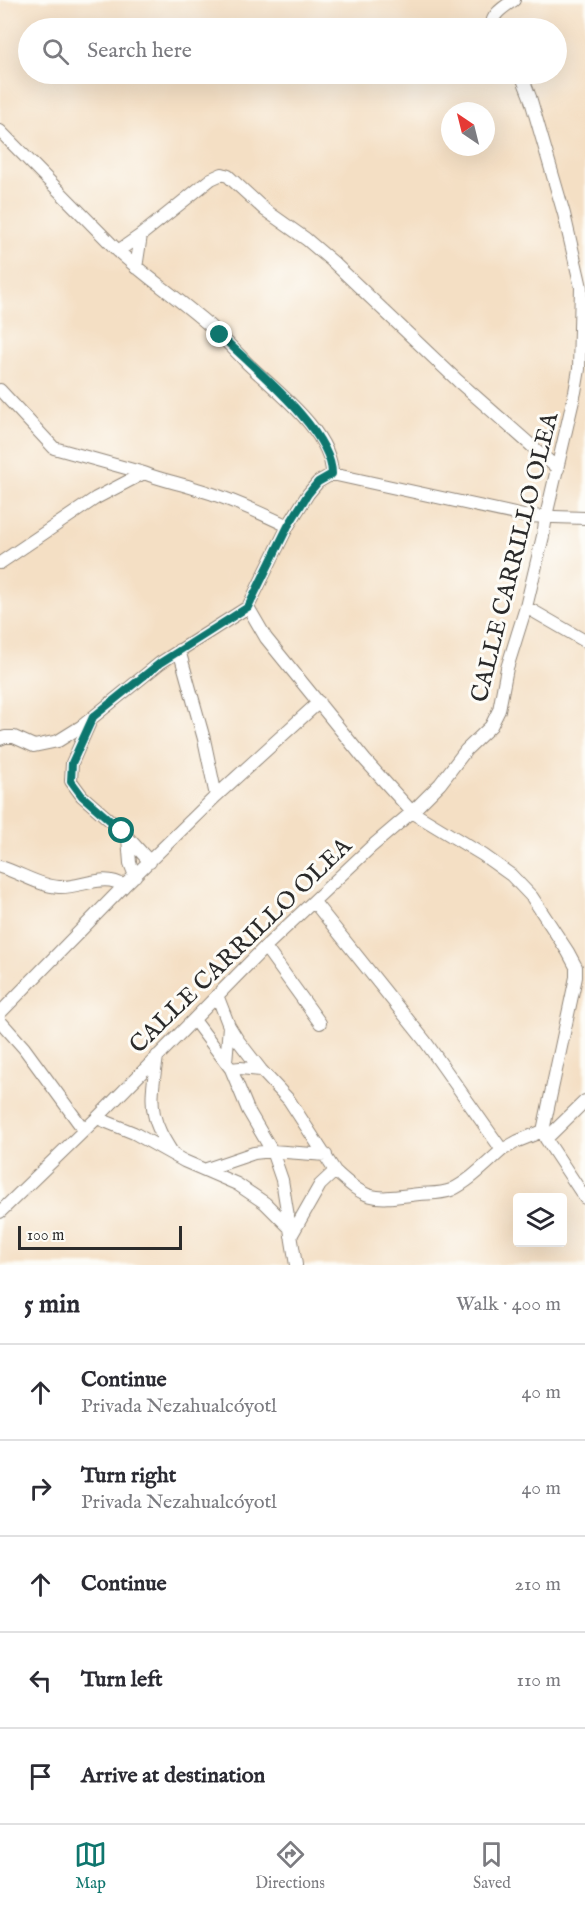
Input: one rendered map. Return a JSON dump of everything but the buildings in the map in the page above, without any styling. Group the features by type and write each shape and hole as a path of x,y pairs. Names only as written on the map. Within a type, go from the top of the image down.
{"street":[{"path":"493,18 514,0"},
{"name":"CALLE CARRILLO OLEA","path":"0,1212 97,1118 265,947 371,847 412,812 440,784 466,750 491,726 496,717 505,675 545,529 579,369 583,287 564,214 525,84"},
{"path":"0,131 136,268 197,315 293,407 324,447 329,457 332,474"},
{"path":"118,251 211,179 222,174 228,176 265,210 306,239 333,262 466,388 558,469"},
{"path":"136,268 141,235"},
{"path":"0,390 54,448 209,493 288,526"},
{"path":"0,563 96,498 144,473"},
{"path":"0,739 14,737 34,746 48,745 70,735 139,678 248,607 288,526 312,488 332,474 530,517 585,518"},
{"path":"248,607 266,638 412,812 483,855 511,875 532,897 576,967 544,1135 585,1198"},
{"path":"525,607 585,641"},
{"path":"179,650 204,739 216,796"},
{"path":"0,1013 216,796 319,702"},
{"path":"93,717 72,763 71,781 82,796 128,838 150,862"},
{"path":"128,838 130,863 135,876"},
{"path":"0,867 59,887 103,880 117,881 124,886"},
{"path":"314,902 425,1041 502,1150"},
{"path":"265,947 320,1023"},
{"path":"217,995 230,1026 247,1054 290,1100 335,1171 357,1190 377,1198 450,1191 502,1150 518,1141 544,1135 585,1101"},
{"path":"194,1020 229,1066 248,1110 272,1151 282,1180 296,1265"},
{"path":"0,1021 24,1048 84,1130"},
{"path":"229,1066 230,1026"},
{"path":"157,1056 153,1097 154,1113 172,1154"},
{"path":"229,1066 261,1070"},
{"path":"97,1118 124,1128 254,1195 275,1212 290,1231"},
{"path":"207,1169 254,1153 272,1151 326,1155"},
{"path":"290,1231 320,1185 335,1171"}],"route":[{"path":"122,831 82,796 71,781 72,763 93,717 160,663 248,607 288,526 308,494 318,482 332,474 329,457 316,434 280,393 220,335"}]}
